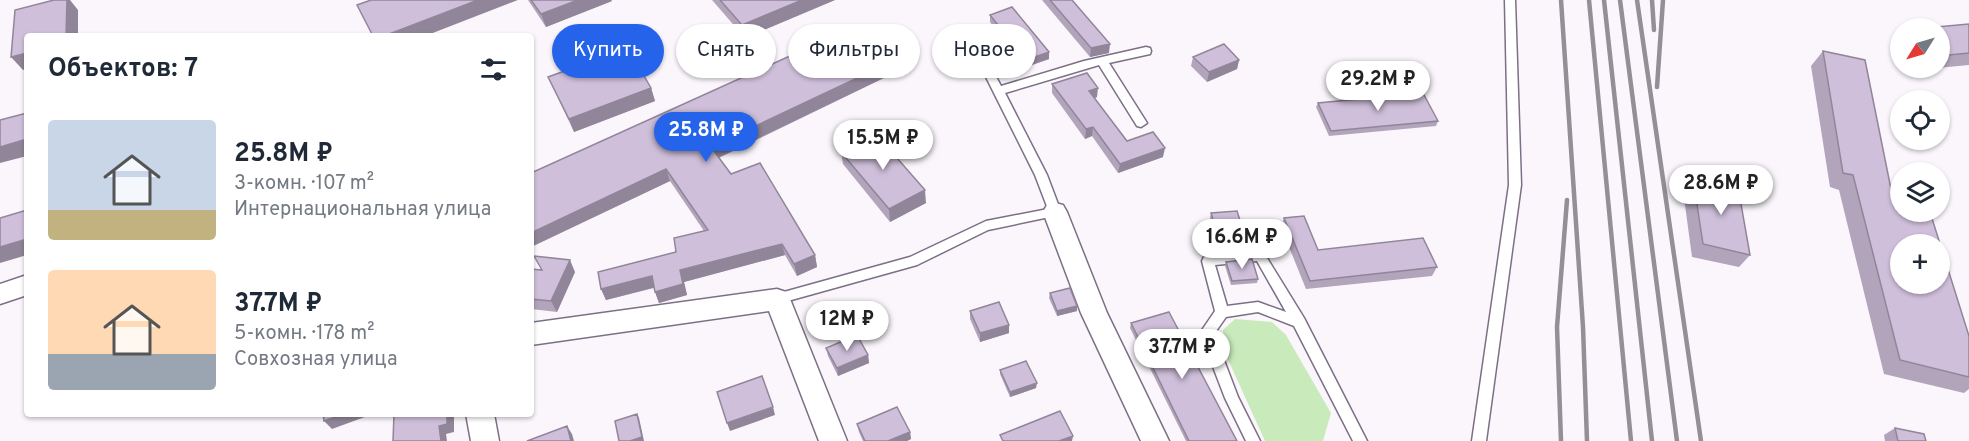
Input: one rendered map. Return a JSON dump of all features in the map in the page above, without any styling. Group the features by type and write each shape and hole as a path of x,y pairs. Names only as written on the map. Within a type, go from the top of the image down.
{"street":[{"path":"1055,212 1094,313 1155,441"},
{"path":"0,294 24,286"},
{"path":"534,334 777,299 833,441"},
{"path":"481,417 485,441"}],"lane":[{"path":"1479,441 1515,185 1510,0"},
{"path":"999,91 1102,61 1146,51"},
{"path":"1102,61 1142,123"},
{"path":"777,299 913,261 986,226 1055,212 1041,175 992,78"},
{"path":"1222,312 1208,261 1260,256 1299,322 1360,441"},
{"path":"1254,441 1232,398 1207,333 1222,312 1258,307 1299,322"}],"green space":[{"path":"1235,319 1272,322 1286,335 1331,413 1323,441 1265,441 1225,353 1223,330"}],"building":[{"path":"54,0 67,0 66,33 24,33 24,54 11,57 15,10"},
{"path":"371,0 478,0 392,33 371,33 357,5"},
{"path":"531,0 578,0 541,14"},
{"path":"720,0 802,0 744,24 741,24"},
{"path":"1050,0 1072,0 1110,44 1091,48"},
{"path":"1012,7 1026,24 997,24 990,15"},
{"path":"1969,24 1969,53 1950,55 1950,26"},
{"path":"1036,36 1049,52 1036,57"},
{"path":"1224,44 1239,60 1209,72 1193,57"},
{"path":"1823,51 1865,60 1890,184 1890,222 1933,222 1937,234 1890,234 1890,294 1950,294 1950,276 1969,336 1969,377 1900,360 1853,175 1843,173"},
{"path":"788,57 788,78 857,78 711,147 731,174 760,163 815,255 794,264 782,244 680,270 683,284 655,292 652,276 601,289 598,272 676,252 674,238 708,230 666,169 534,232 534,172 741,78 776,78 776,62"},
{"path":"1087,73 1098,88 1089,91 1127,141 1153,132 1165,148 1120,164 1093,127 1086,129 1052,84"},
{"path":"548,77 645,78 651,88 569,119"},
{"path":"1423,93 1438,121 1331,131 1318,103"},
{"path":"24,114 24,140 0,147 0,120"},
{"path":"876,134 925,190 889,209 841,152"},
{"path":"1693,178 1738,187 1750,255 1703,244"},
{"path":"24,211 24,240 0,247 0,218"},
{"path":"1237,211 1248,245 1222,248 1211,213"},
{"path":"1304,216 1318,250 1423,238 1437,267 1310,281 1284,218"},
{"path":"534,256 570,260 551,301 534,299 534,269 542,270"},
{"path":"1252,259 1258,279 1232,281 1226,262"},
{"path":"1070,288 1077,306 1057,311 1050,293"},
{"path":"999,302 1009,325 980,333 970,311"},
{"path":"1169,312 1237,441 1189,441 1131,323"},
{"path":"857,335 868,355 837,368 826,348"},
{"path":"1026,361 1037,383 1010,392 1000,370"},
{"path":"762,376 773,407 727,423 717,392"},
{"path":"897,407 910,432 888,441 865,441 857,424"},
{"path":"1060,411 1073,436 1059,441 1003,441 1000,435"},
{"path":"637,414 642,437 630,441 619,441 615,421"},
{"path":"323,417 335,417 324,421"},
{"path":"394,417 447,417 447,424 439,426 441,441 393,441"},
{"path":"567,426 571,441 527,441"},
{"path":"1895,428 1924,434 1926,441 1898,441"}],"railway":[{"path":"1561,0 1583,327 1587,441"},
{"path":"1589,0 1631,441"},
{"path":"1604,0 1652,441"},
{"path":"1620,0 1677,441"},
{"path":"1637,0 1701,441"},
{"path":"1652,0 1654,30"},
{"path":"1657,87 1663,0"},
{"path":"1561,441 1557,327 1567,200"}]}
